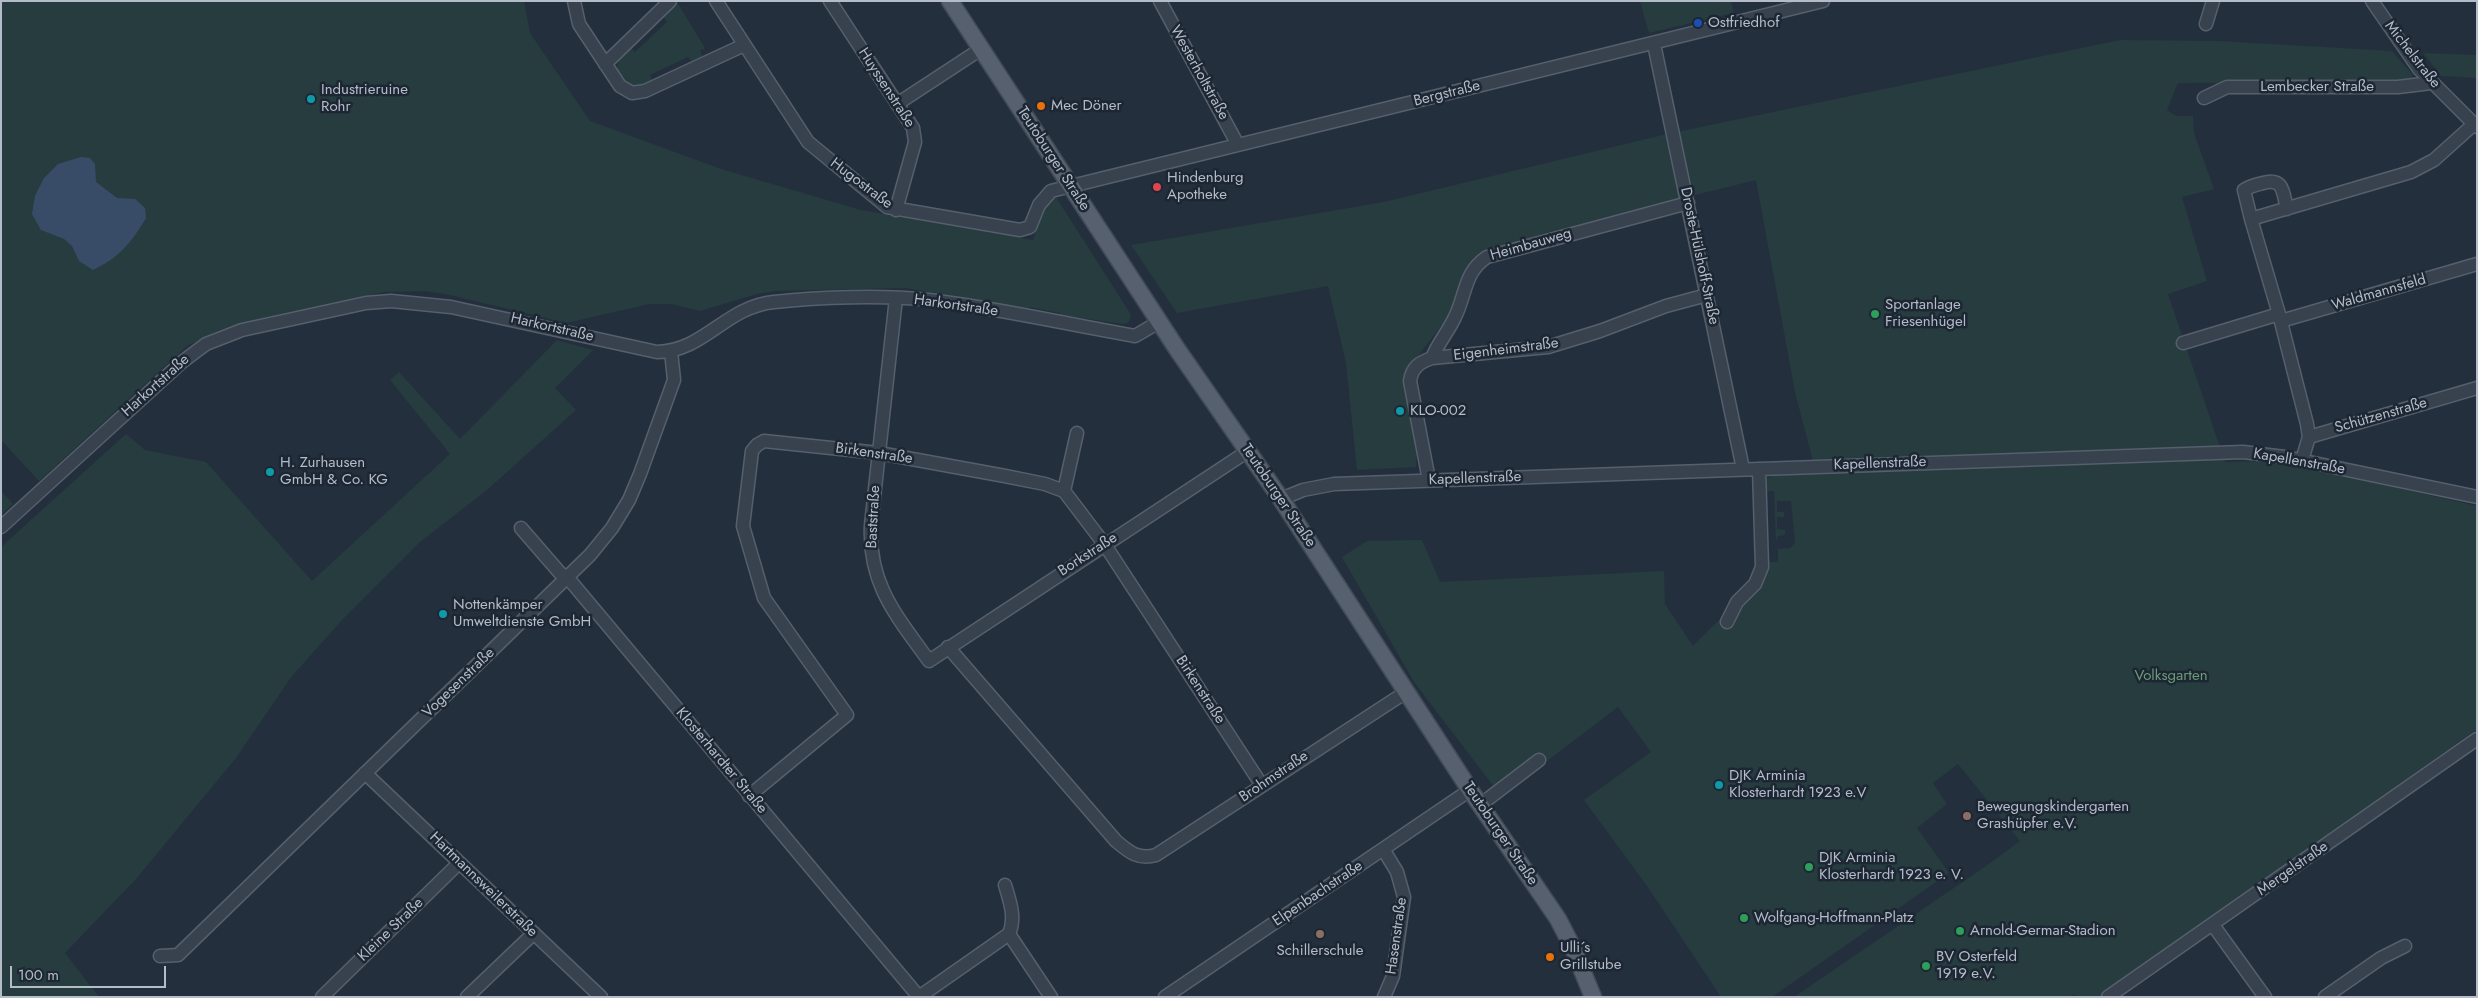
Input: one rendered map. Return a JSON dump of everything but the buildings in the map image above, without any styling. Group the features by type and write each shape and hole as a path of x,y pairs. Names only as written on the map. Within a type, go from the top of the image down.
{"main road":[{"name":"Teutoburger Straße","path":"950,1 1149,307 1281,499 1470,790 1558,919 1573,948 1593,997"}],"street":[{"path":"574,1 579,24 620,86 632,93 638,93 744,45"},
{"path":"606,64 670,1"},
{"name":"Hugostraße","path":"716,1 808,142 887,207 1026,230 1030,227 1043,198 1051,191 1071,187"},
{"name":"Huyssenstraße","path":"830,1 914,128 915,135 896,210"},
{"name":"Westerholtstraße","path":"1160,1 1238,145"},
{"name":"Bergstraße","path":"1071,187 1824,1"},
{"path":"2206,24 2213,1"},
{"name":"Michelstraße","path":"2375,2 2395,37 2431,83 2475,126"},
{"name":"Droste-Hülshoff-Straße","path":"1654,44 1743,469"},
{"path":"897,104 981,50"},
{"name":"Lembecker Straße","path":"2204,98 2228,87 2405,87 2431,83"},
{"path":"2251,219 2411,172 2434,160 2475,126"},
{"path":"2287,209 2281,187 2276,182 2271,181 2244,190 2280,318 2309,437 2302,460"},
{"name":"Heimbauweg","path":"1432,358 1441,338 1459,308 1470,274 1487,257 1688,203"},
{"name":"Waldmannsfeld","path":"2183,342 2280,318 2477,264"},
{"name":"Eigenheimstraße","path":"1429,480 1410,381 1418,365 1432,358 1520,351 1557,345 1666,306 1707,296"},
{"name":"Harkortstraße","path":"1,527 194,352 216,339 242,330 366,303 391,301 451,307 657,352 691,345 731,316 764,303 896,298 955,304 1135,336 1159,322"},
{"name":"Baststraße","path":"896,298 871,538 875,573 893,610 928,661"},
{"name":"Vogesenstraße","path":"160,956 178,955 568,578 607,535 629,500 674,380 671,350"},
{"name":"Schützenstraße","path":"2309,437 2477,388"},
{"path":"1064,491 1077,433"},
{"name":"Birkenstraße","path":"749,796 847,715 764,598 743,526 752,451 757,445 764,442 879,452 1021,479 1064,491 1105,544 1261,784"},
{"name":"Borkstraße","path":"928,661 1248,452"},
{"name":"Kapellenstraße","path":"1281,499 1317,486 1429,480 2243,452 2272,454 2477,497"},
{"path":"1728,622 1737,602 1755,584 1762,567 1759,469"},
{"name":"Klosterhardter Straße","path":"521,528 560,573 568,578 919,997"},
{"name":"Brohmstraße","path":"948,648 1116,842 1140,857 1156,855 1261,784 1406,692"},
{"name":"Mergelstraße","path":"2108,997 2477,739"},
{"path":"1480,805 1539,760"},
{"name":"Hartmannsweilerstraße","path":"366,773 601,997"},
{"name":"Elpenbachstraße","path":"1165,997 1470,790"},
{"name":"Hasenstraße","path":"1383,849 1400,879 1404,897 1388,994"},
{"name":"Kleine Straße","path":"322,997 460,863"},
{"path":"919,997 1010,934 1013,926 1013,912 1005,885"},
{"path":"2213,925 2265,997"},
{"path":"467,997 534,933"},
{"path":"1010,934 1051,997"},
{"path":"2325,997 2381,958 2405,946"}],"green space":[{"path":"1,1 524,1 530,33 590,121 721,169 861,210 1033,240 1041,213 1054,194 1130,313 1131,318 1128,323 1123,324 1060,315 1060,313 1030,307 1029,309 906,288 776,291 757,294 700,311 672,304 649,304 567,323 445,294 424,291 384,292 261,318 220,330 187,346 39,481 1,440"},
{"path":"1640,1 1731,1 1734,13 1649,33"},
{"path":"677,2 705,48 700,51 704,58 693,63 688,57 650,75 653,82 635,86 628,84 617,71 619,57 629,46 635,52 667,22 662,15"},
{"name":"Volksgarten","path":"2120,40 2218,41 2392,51 2412,74 2413,82 2178,83 2167,110 2176,116 2193,116 2194,133 2214,189 2182,197 2207,281 2168,294 2225,462 2280,461 2477,506 2477,729 2153,960 2098,997 2076,997 2074,994 2071,997 1794,997 2020,841 1958,764 1933,783 1947,804 1917,828 1949,873 1772,997 1721,997 1647,886 1584,800 1651,752 1618,707 1501,796 1414,682 1342,557 1367,541 1422,540 1440,582 1664,571 1665,604 1693,646 1737,602 1758,567 1759,562 1778,562 1778,549 1790,548 1795,543 1791,501 1777,501 1777,512 1784,512 1784,517 1777,517 1777,529 1785,530 1785,535 1778,536 1776,541 1774,491 1764,491 1767,478 1814,465 1795,392 1756,180 1679,199 1675,203 1473,258 1452,312 1404,374 1417,452 1416,467 1357,470 1346,363 1328,286 1177,313 1131,245 1384,202 1667,134"},
{"path":"2423,53 2477,55 2477,78 2441,76"},
{"path":"557,340 593,350 555,388 576,410 487,490 420,542 343,619 292,676 236,758 136,879 65,953 99,997 1,997 1,547 126,434 145,450 206,462 312,581 450,454 390,380 399,372 460,439"},
{"path":"1,491 13,504 1,515"}],"water":[{"path":"81,157 90,158 95,164 96,182 117,198 135,199 145,208 146,218 130,242 111,260 93,270 79,261 72,246 64,239 41,230 32,214 35,196 44,178 58,164"}],"place":[{"name":"Ostfriedhof","path":"1698,23"},
{"name":"Industrieruine Rohr","path":"311,99"},
{"name":"Mec Döner","path":"1041,106"},
{"name":"Hindenburg Apotheke","path":"1157,187"},
{"name":"Sportanlage Friesenhügel","path":"1875,314"},
{"name":"KLO-002","path":"1400,411"},
{"name":"H. Zurhausen GmbH & Co. KG","path":"270,472"},
{"name":"Nottenkämper Umweltdienste GmbH","path":"443,614"},
{"name":"DJK Arminia Klosterhardt 1923 e.V","path":"1719,785"},
{"name":"Bewegungskindergarten Grashüpfer e.V.","path":"1967,816"},
{"name":"DJK Arminia Klosterhardt 1923 e. V.","path":"1809,867"},
{"name":"Wolfgang-Hoffmann-Platz","path":"1744,918"},
{"name":"Arnold-Germar-Stadion","path":"1960,931"},
{"name":"Schillerschule","path":"1320,934"},
{"name":"Ulli´s Grillstube","path":"1550,957"},
{"name":"BV Osterfeld 1919 e.V.","path":"1926,966"}]}
